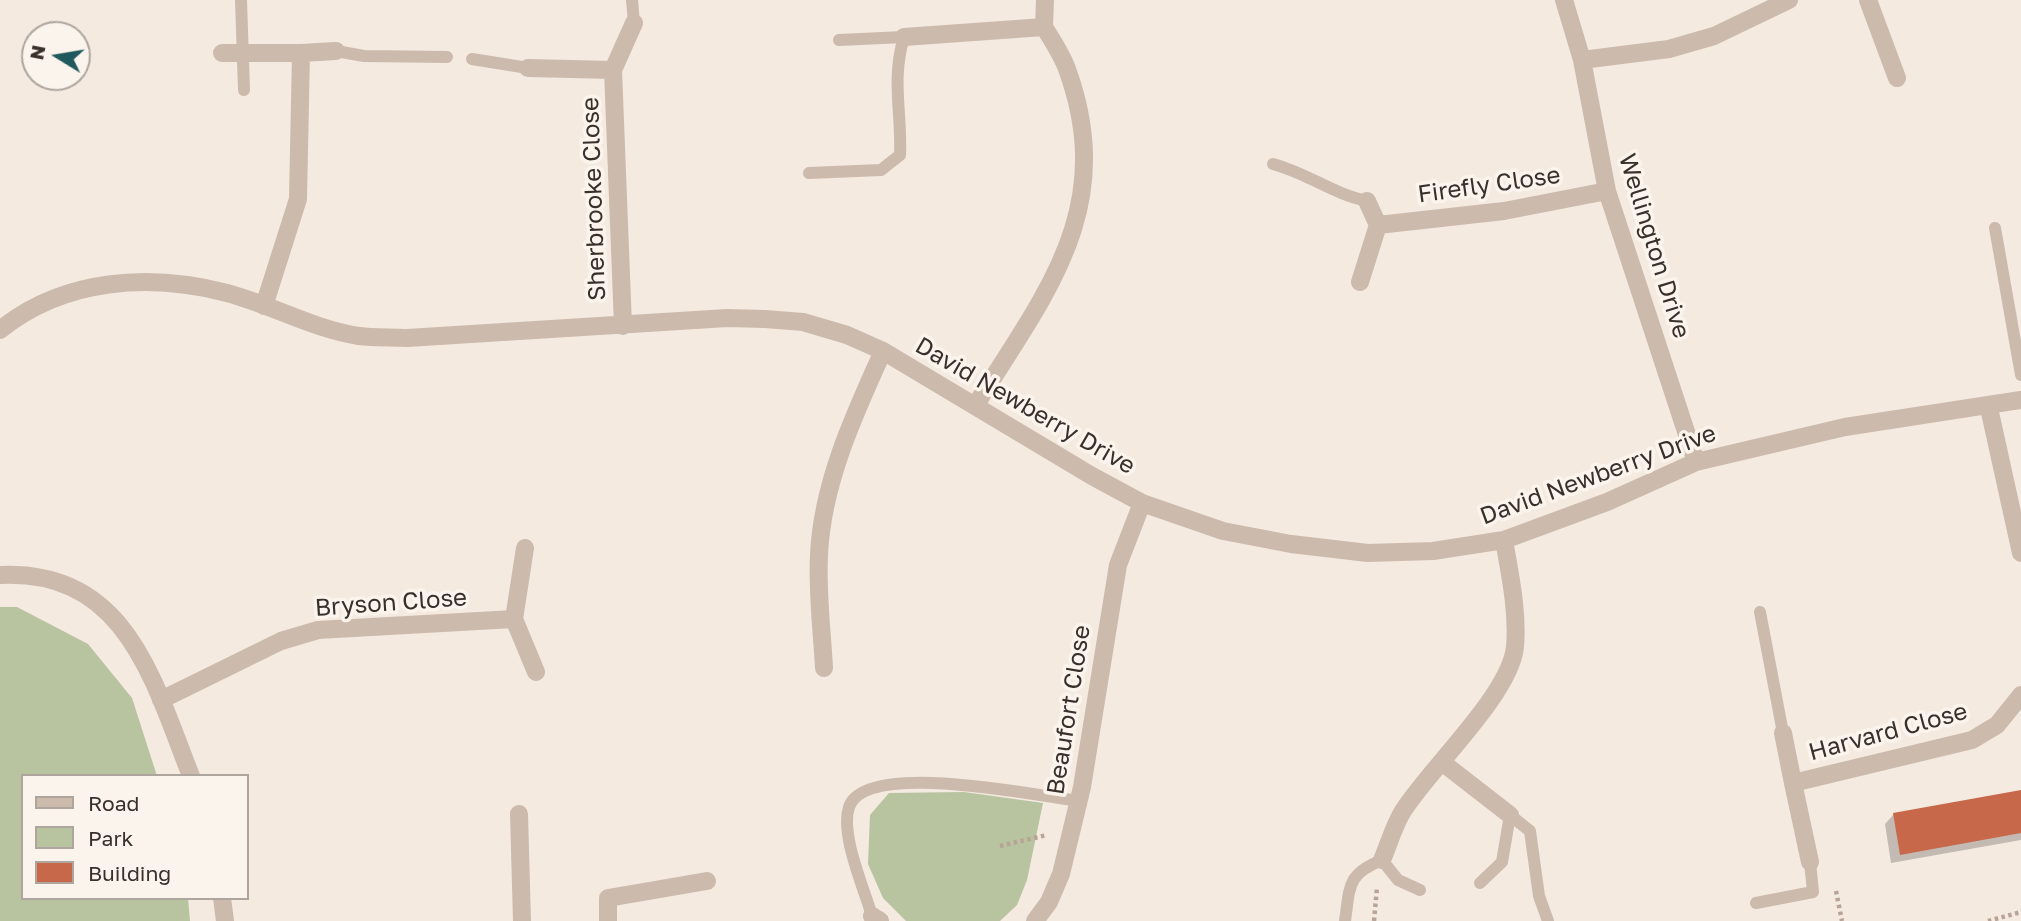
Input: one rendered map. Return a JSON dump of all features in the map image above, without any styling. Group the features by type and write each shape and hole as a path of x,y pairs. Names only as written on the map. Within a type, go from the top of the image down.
{"street":[{"path":"975,406 1052,284 1069,247 1080,208 1084,167 1080,121 1067,68 1044,26 1045,0"},
{"name":"Wellington Drive","path":"1564,0 1582,60 1607,191 1696,462"},
{"path":"1582,60 1669,49 1714,36 1789,0"},
{"path":"1868,0 1897,78"},
{"name":"Sherbrooke Close","path":"623,326 613,70 634,23"},
{"path":"904,37 1044,26"},
{"path":"222,53 336,51"},
{"path":"264,306 299,199 301,53"},
{"name":"Sherbrooke Close","path":"528,68 613,70"},
{"name":"Firefly Close","path":"1378,225 1504,211 1607,191"},
{"path":"1360,282 1378,225 1367,201"},
{"name":"David Newberry Drive","path":"0,330 36,306 103,284 165,282 227,293 329,329 359,336 407,338 727,318 765,318 803,323 847,335 883,351 1142,503 1223,531 1291,544 1368,553 1433,551 1504,540 1607,502 1696,462 1845,427 1989,408 2021,400"},
{"path":"824,668 819,555 827,502 849,426 883,351"},
{"path":"1989,408 2021,553"},
{"name":"Beaufort Close","path":"1035,921 1049,902 1061,874 1079,801 1118,565 1142,503"},
{"path":"1382,860 1402,811 1443,763 1499,685 1515,650 1514,600 1504,540"},
{"path":"525,548 514,619 536,672"},
{"path":"0,575 52,580 76,587 103,604 126,632 161,699 190,774"},
{"name":"Bryson Close","path":"161,699 281,641 318,629 514,619"},
{"name":"Harvard Close","path":"1793,783 1972,740 1997,725 2021,695"},
{"name":"Harvard Close","path":"1783,733 1810,862"},
{"path":"1443,763 1510,815"},
{"path":"519,814 522,921"},
{"path":"608,921 608,898 707,881"},
{"path":"222,900 225,921"}],"lane":[{"path":"241,0 244,90"},
{"path":"632,0 634,23"},
{"path":"810,173 881,170 900,155 901,131 896,81 897,61 904,37 839,40"},
{"path":"336,51 364,56 447,57"},
{"name":"Sherbrooke Close","path":"472,59 528,68"},
{"path":"1273,164 1298,170 1345,197 1367,201"},
{"path":"1995,228 2021,375"},
{"path":"1760,612 1783,733"},
{"path":"876,918 847,834 849,807 856,795 876,786 926,782 1079,801"},
{"path":"1480,883 1502,862 1510,815 1530,831 1539,896 1548,921"},
{"path":"1345,921 1350,888 1360,869 1382,860 1398,880 1420,890"},
{"name":"Harvard Close","path":"1756,903 1813,892 1810,862"}],"path":[{"path":"1000,846 1072,830"},
{"path":"1988,921 2021,912"}],"green space":[{"path":"0,607 17,607 88,644 132,698 156,774 21,774 21,900 188,900 190,921 0,921"},
{"path":"964,792 1043,803 1027,880 1017,905 1000,921 906,921 883,898 868,864 870,815 889,793"}],"building":[{"path":"2021,790 2021,833 1900,855 1893,813"}]}
